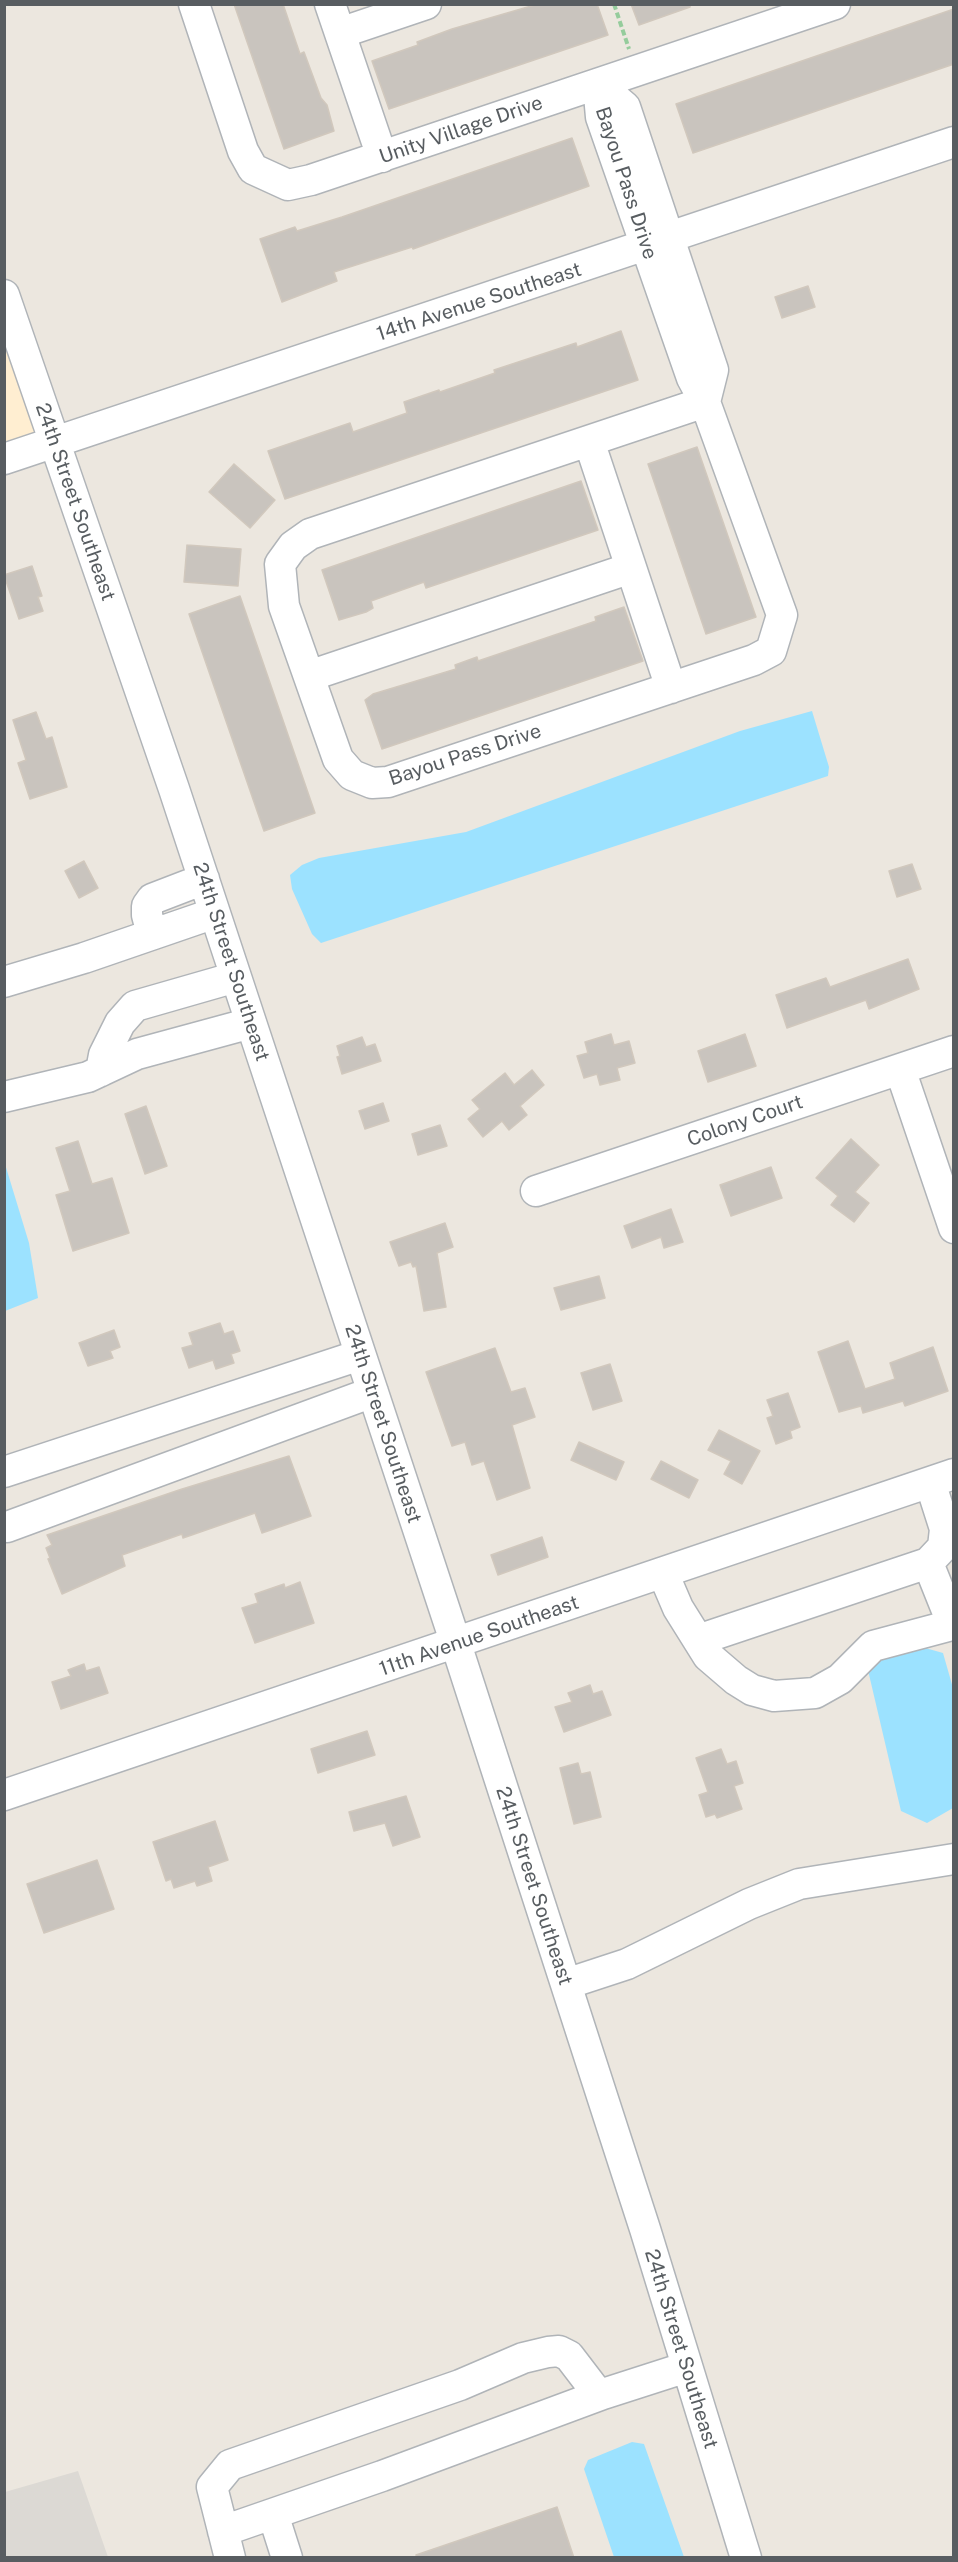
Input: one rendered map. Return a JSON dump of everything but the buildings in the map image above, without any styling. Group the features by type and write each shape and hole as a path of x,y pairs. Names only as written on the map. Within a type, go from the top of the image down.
{"street":[{"name":"Unity Village Drive","path":"194,4 243,152 253,169 288,185 382,157 835,4"},
{"path":"330,4 382,157"},
{"path":"340,33 426,4"},
{"name":"Bayou Pass Drive","path":"598,84 602,117 657,242 692,378 705,402 782,615 771,651 754,660 388,782 372,783 352,775 338,759 284,606 280,584 280,564 293,546 310,534 705,402"},
{"name":"14th Avenue Southeast","path":"4,459 954,142"},
{"name":"24th Street Southeast","path":"4,296 204,879 456,1644 566,1984 746,2558"},
{"path":"589,441 671,688"},
{"path":"309,676 631,568"},
{"path":"152,934 147,906 153,899 204,879"},
{"path":"4,982 43,972 215,913"},
{"path":"102,1071 104,1055 120,1023 135,1006 236,976"},
{"path":"4,1097 50,1088 102,1071 147,1051 251,1023"},
{"name":"Colony Court","path":"536,1191 954,1051"},
{"path":"900,1069 954,1228"},
{"path":"4,1472 360,1355"},
{"path":"6,1527 373,1392"},
{"path":"698,1640 928,1563 943,1547 945,1529 942,1478"},
{"name":"11th Avenue Southeast","path":"4,1795 942,1478"},
{"path":"663,1573 678,1608 708,1656 736,1680 752,1690 774,1696 802,1695 827,1688 848,1672 873,1646 951,1628 948,1613 928,1563"},
{"path":"566,1984 627,1964 749,1904 799,1884 954,1859"},
{"path":"603,2394 595,2390 569,2356 559,2351 548,2352 523,2358 460,2385 230,2465 218,2476 212,2487 227,2544 273,2514 603,2394 687,2367"},
{"path":"273,2514 287,2558"}],"path":[{"path":"614,4 636,71"}],"shaded area":[{"path":"4,329 40,435 4,447"},
{"path":"78,2471 108,2557 5,2557 5,2492"}],"water":[{"path":"812,711 829,767 828,776 321,943 312,934 292,889 290,875 302,865 319,858 466,832 740,731"},
{"path":"5,1164 29,1243 38,1298 5,1311"},
{"path":"897,1640 943,1653 953,1688 953,1808 927,1823 901,1811 867,1666"},
{"path":"632,2442 644,2444 684,2557 614,2557 584,2469 588,2460"}]}
